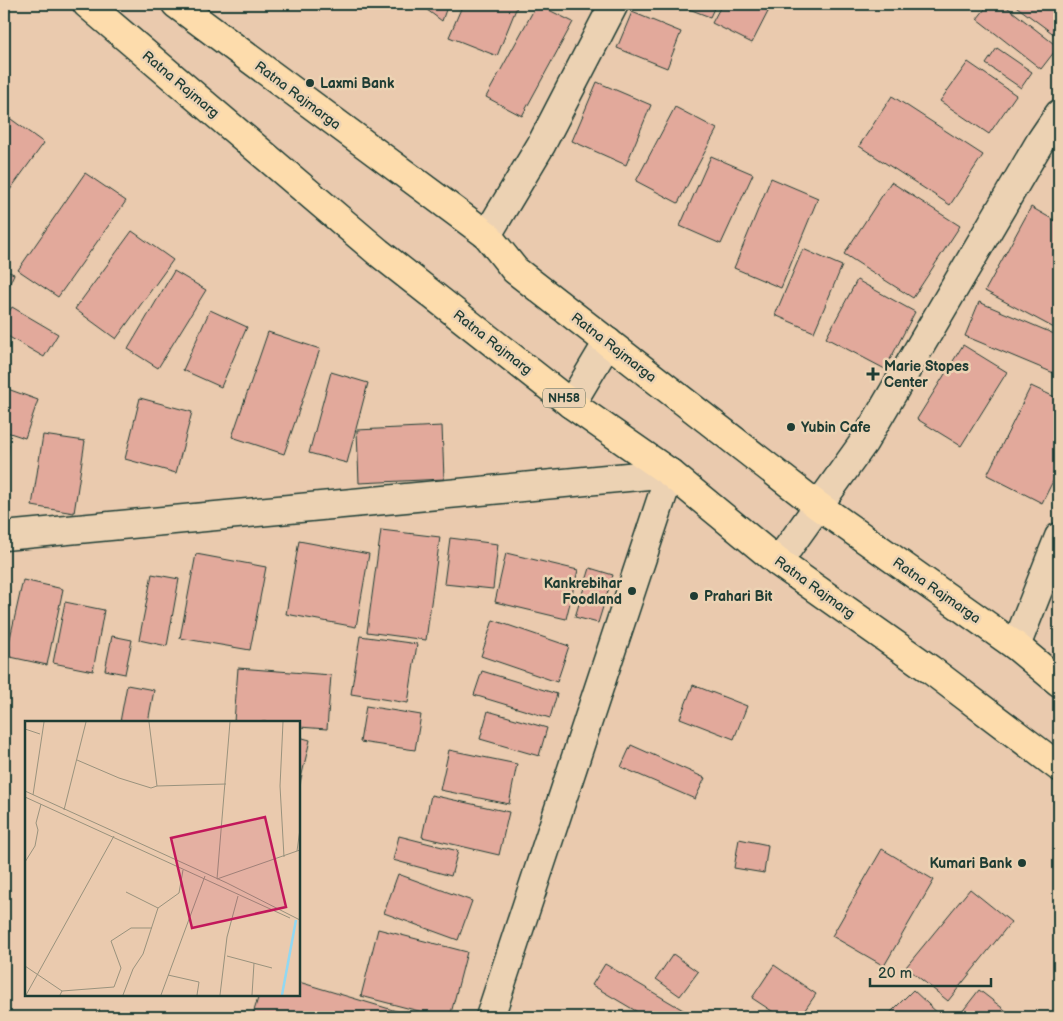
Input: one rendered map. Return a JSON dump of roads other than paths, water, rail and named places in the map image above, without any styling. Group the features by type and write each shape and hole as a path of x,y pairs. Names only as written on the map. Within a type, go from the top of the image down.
{"main road":[{"name":"Ratna Rajmarg","path":"87,4 378,252 571,404 670,473 778,562 931,670 1059,767"},
{"name":"Ratna Rajmarga","path":"176,4 487,235 515,270 817,505 1016,646 1059,682"}],"street":[{"path":"487,235 541,145 614,4"},
{"path":"778,562 817,505 864,442 1040,142 1059,114"},
{"path":"571,404 608,342"},
{"path":"4,536 670,473 490,1017"},
{"path":"1016,646 1059,537"}],"place":[{"name":"Laxmi Bank","path":"310,83"},
{"name":"Marie Stopes Center","path":"873,374"},
{"name":"Yubin Cafe","path":"791,427"},
{"name":"Kankrebihar Foodland","path":"632,591"},
{"name":"Prahari Bit","path":"694,596"},
{"name":"Kumari Bank","path":"1022,863"}]}
